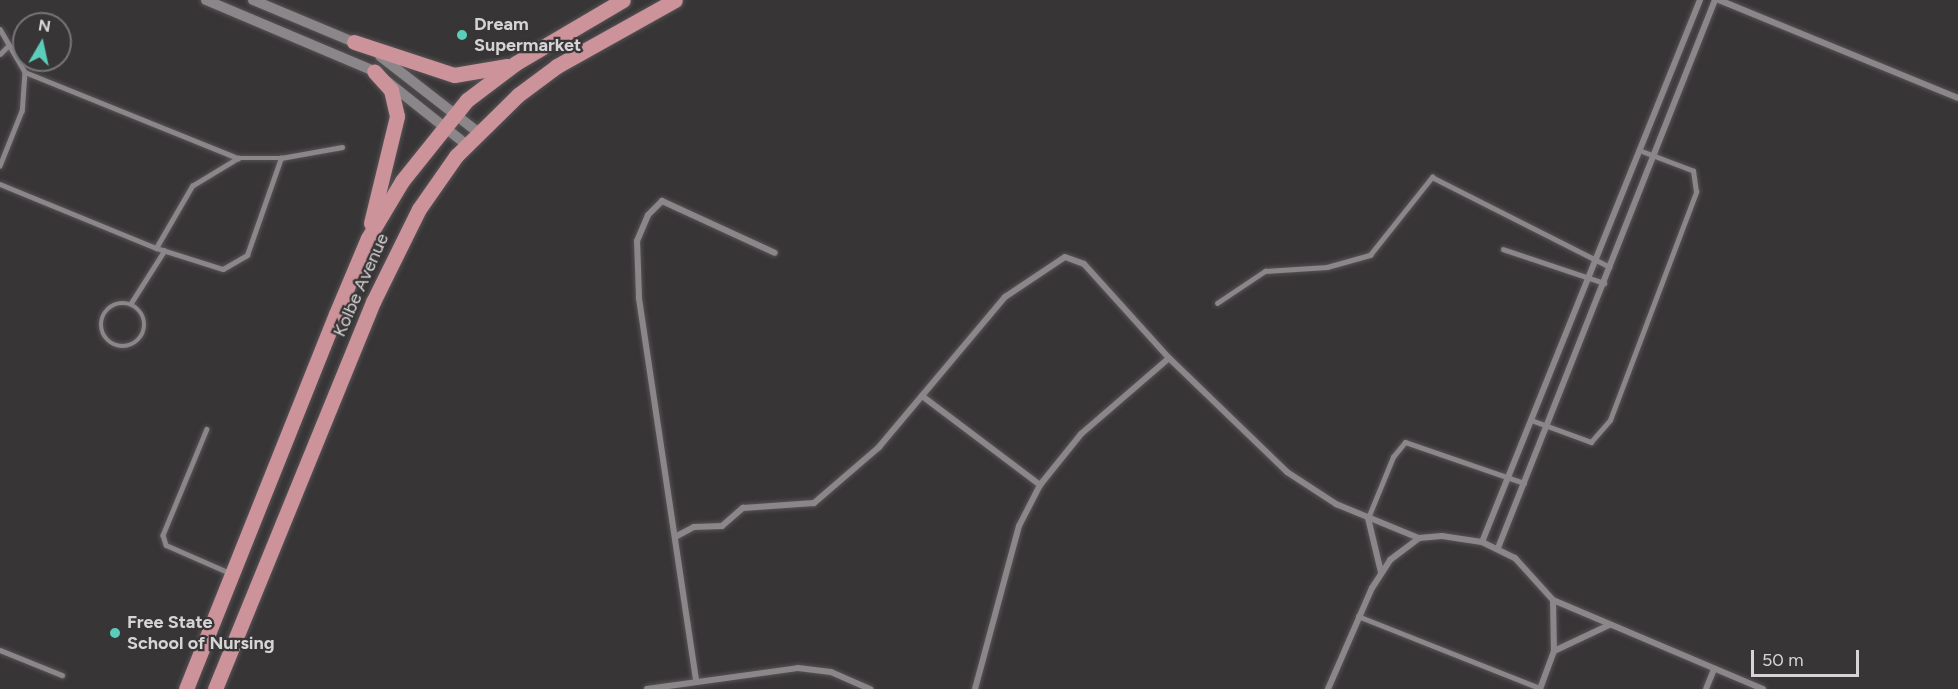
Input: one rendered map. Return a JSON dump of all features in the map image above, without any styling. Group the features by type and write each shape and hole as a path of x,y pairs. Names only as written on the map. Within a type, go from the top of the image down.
{"main road":[{"name":"Kolbe Avenue","path":"186,689 368,238 454,112 516,63 623,0"},
{"name":"Kolbe Avenue","path":"215,689 400,244 467,145 479,133 557,66 675,0"},
{"path":"354,42 454,75 516,63"},
{"path":"368,238 397,116 391,90 374,71"},
{"path":"233,574 258,585"}],"street":[{"path":"206,0 374,71 444,124 467,145"},
{"path":"253,0 354,42 398,66 479,133"},
{"path":"1482,542 1534,421 1643,152 1700,0"},
{"path":"1498,548 1717,0 1958,98"},
{"path":"696,681 639,297 641,229 657,203 670,202 775,253"},
{"path":"675,537 694,527 722,526 743,508 814,503 879,447 1005,297 1065,257 1084,264 1169,358 1287,472 1368,518 1419,538 1482,542 1498,548 1529,568 1553,600 1763,689"},
{"path":"975,689 1016,535 1040,485 1081,434 1169,358"},
{"path":"921,396 1040,485"},
{"path":"1368,518 1381,572"},
{"path":"1328,689 1359,616 1381,572 1419,538"},
{"path":"1540,688 1554,651 1553,600"},
{"path":"1554,651 1609,625"},
{"path":"647,689 811,668 870,689"},
{"path":"1706,689 1714,669"}],"lane":[{"path":"0,28 12,52"},
{"path":"0,54 8,46"},
{"path":"0,166 22,111 25,72 238,158 280,158 342,147"},
{"path":"1534,421 1547,428 1591,442 1610,420 1696,192 1693,171 1643,152"},
{"path":"156,248 192,186 238,158"},
{"path":"0,184 156,248 223,269 237,265 247,255 280,158"},
{"path":"1217,303 1265,271 1327,267 1370,255 1432,177 1610,267"},
{"path":"1503,249 1592,277 1604,283"},
{"path":"131,303 164,251"},
{"path":"131,303 144,314 145,335 135,346 122,348 106,340 99,328 112,304 131,303"},
{"path":"207,429 163,535 166,545 233,574"},
{"path":"1368,518 1393,457 1405,442 1524,483"},
{"path":"1359,616 1540,688"},
{"path":"0,650 62,675"}],"place":[{"name":"Dream Supermarket","path":"462,35"},
{"name":"Free State School of Nursing","path":"115,633"}]}
